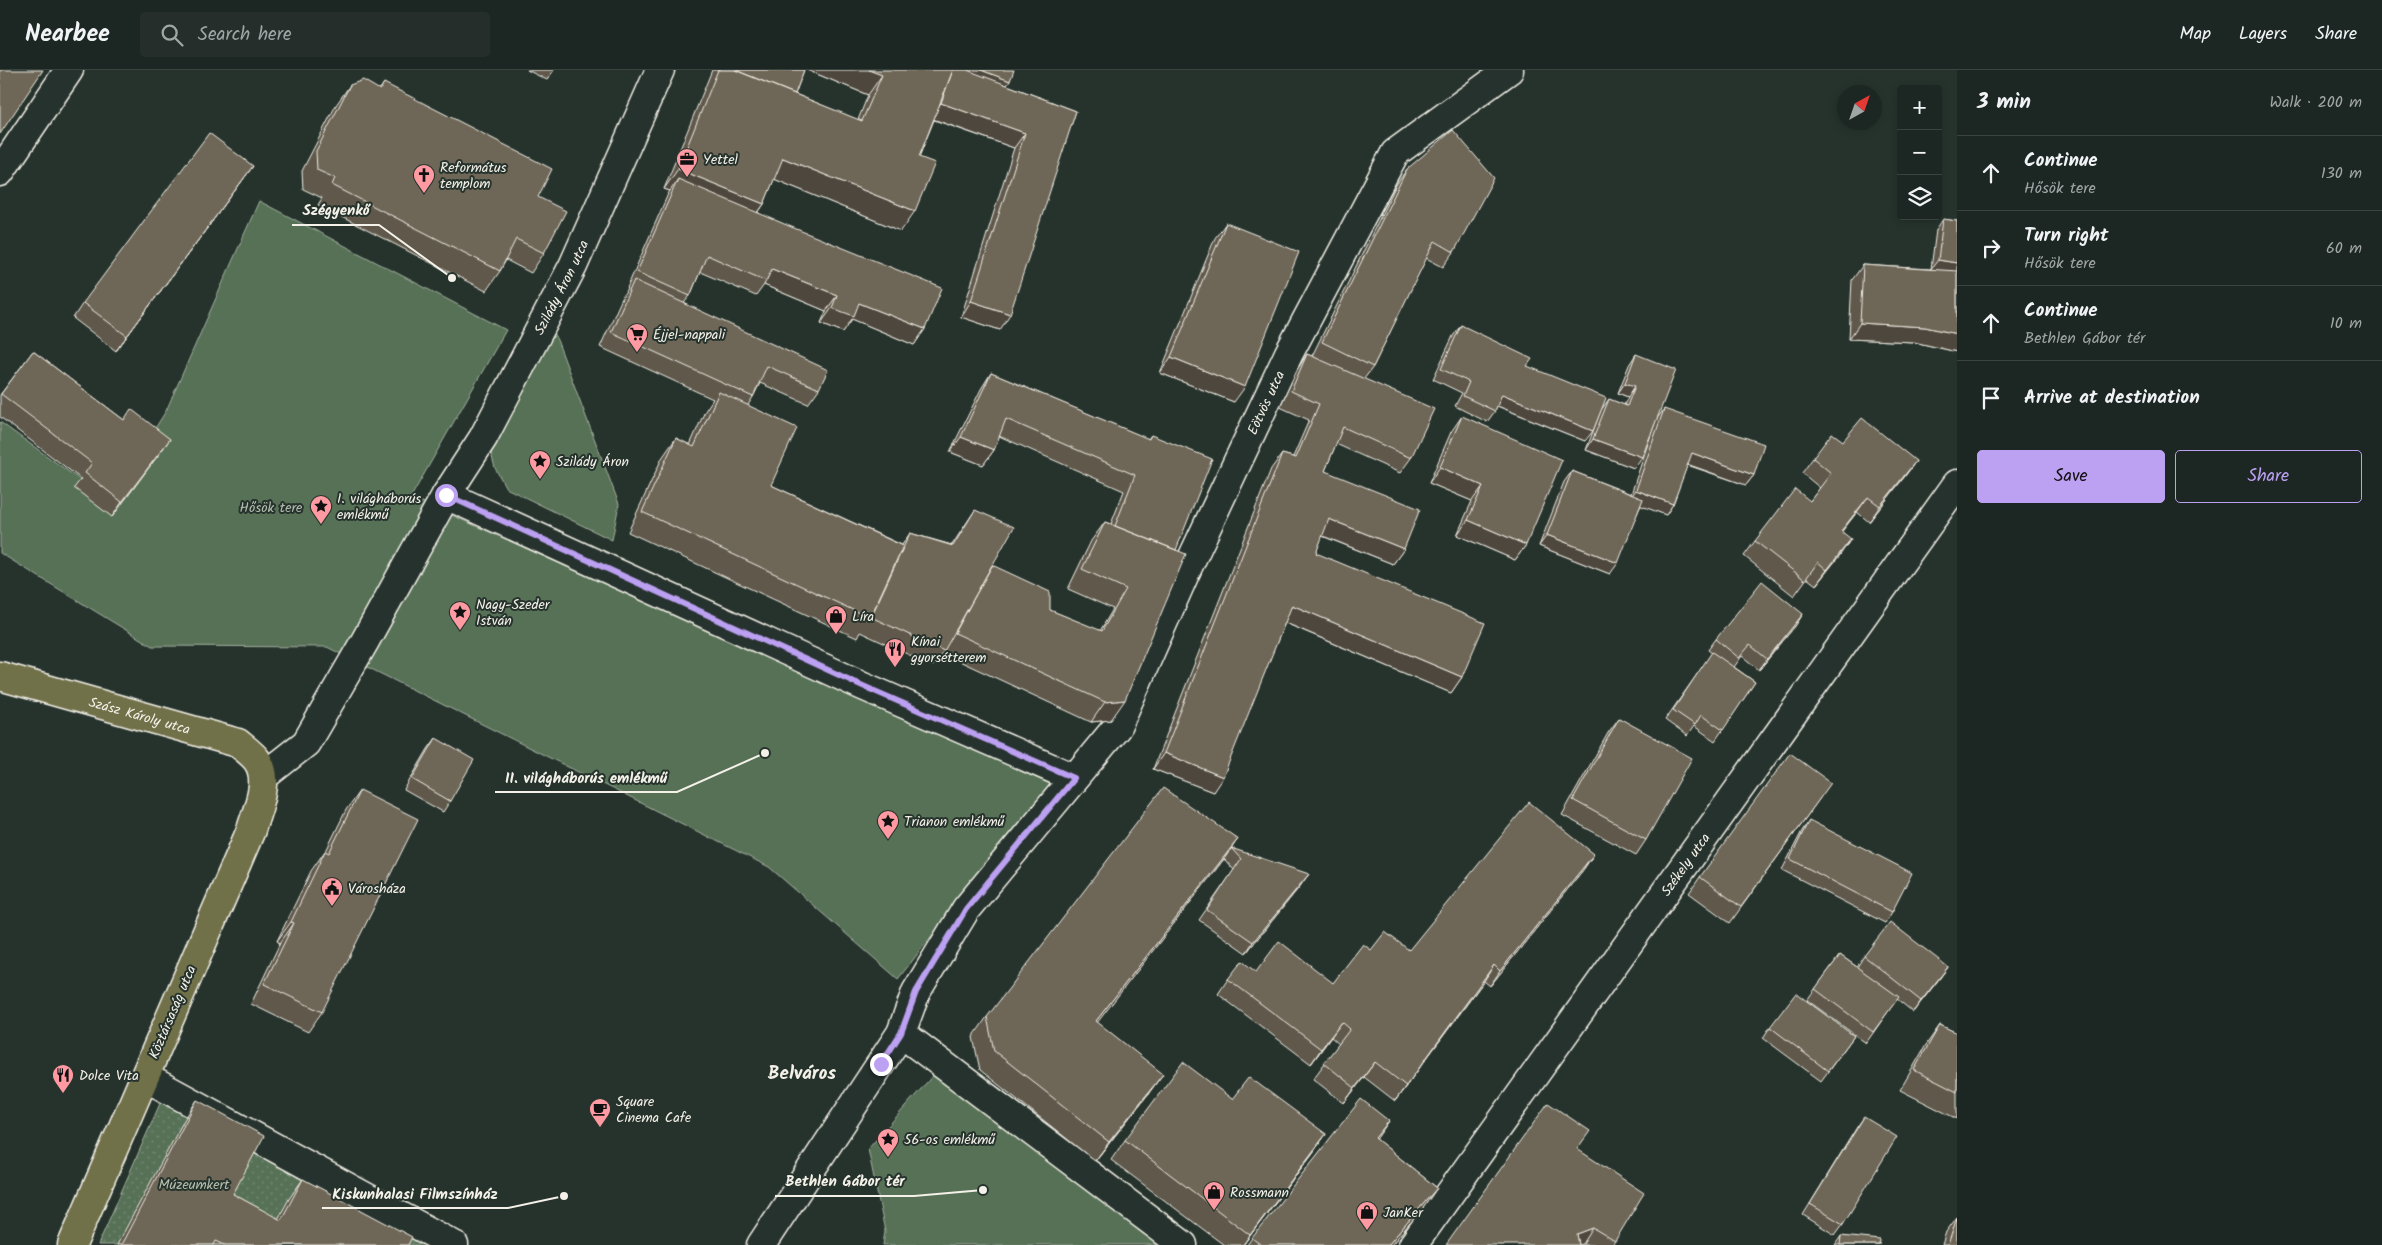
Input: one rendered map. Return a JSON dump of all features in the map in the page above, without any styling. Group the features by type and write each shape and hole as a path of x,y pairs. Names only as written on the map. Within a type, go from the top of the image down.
{"main road":[{"name":"Szász Károly utca","path":"0,676 238,743 256,760 264,776"},
{"name":"Köztársaság utca","path":"72,1245 250,830 260,799 264,776"}],"street":[{"path":"0,172 69,70"},
{"name":"Szilády Áron utca","path":"446,495 483,438 573,266 660,70"},
{"name":"Eötvös utca","path":"1074,778 1117,727 1187,569 1289,353 1396,153 1509,70"},
{"name":"Székely utca","path":"1413,1245 1957,484"},
{"path":"264,776 306,743 365,642 446,495 863,686 1074,778 966,909 916,992 901,1033 761,1245"},
{"path":"901,1033 1183,1245"},
{"path":"145,1076 454,1245"}],"green space":[{"name":"Hősök tere","path":"259,201 506,330 411,497 1051,783 898,979 769,867 327,647 152,646 0,553 0,422 109,501 166,411"},
{"path":"554,332 619,504 612,540 506,488 495,468 490,449"},
{"path":"936,1072 1160,1245 883,1245 885,1231 868,1149"},
{"name":"Múzeumkert","path":"162,1099 434,1245 98,1245"}],"building":[{"path":"0,70 43,70 0,134"},
{"path":"718,70 735,70 862,121 882,75 869,70 953,70 919,157 935,163 915,211 783,158 764,204 678,169"},
{"path":"735,70 804,70 795,94"},
{"path":"953,70 967,70 1076,111 1010,314 971,301 1025,133 941,103"},
{"path":"981,70 1014,70 1010,81"},
{"name":"Református templom","path":"363,80 380,90 384,83 552,169 538,197 566,211 544,253 516,239 500,271 332,185 335,178 317,170 316,151 350,85"},
{"path":"1453,130 1494,178 1454,252 1435,241 1373,367 1322,342 1407,169"},
{"path":"209,133 253,166 127,336 83,303"},
{"path":"678,179 942,288 925,329 859,303 854,316 832,308 837,295 772,269 766,281 707,255 690,296 637,272"},
{"path":"1943,219 1957,221 1957,263 1938,260"},
{"path":"1226,223 1299,252 1245,387 1171,357"},
{"path":"1863,265 1957,271 1957,334 1925,327 1860,323"},
{"path":"634,280 828,370 819,389 767,366 753,397 611,332"},
{"path":"1461,325 1532,359 1527,366 1606,398 1593,431 1502,394 1495,411 1463,396 1469,382 1441,369"},
{"path":"33,351 124,420 131,409 170,439 122,502 85,473 92,463 1,394"},
{"path":"1307,354 1434,409 1411,458 1343,427 1325,471 1420,509 1404,549 1329,519 1316,553 1485,623 1462,677 1292,605 1223,777 1164,753 1282,454 1296,458 1319,404 1291,391"},
{"path":"1636,354 1676,370 1642,457 1593,439 1609,399 1627,406 1635,386 1625,383"},
{"path":"991,373 1149,439 1151,435 1212,459 1176,550 1115,526 1135,475 1006,419 994,450 961,437"},
{"path":"719,392 797,428 771,485 903,546 870,618 642,512 676,438 694,447"},
{"path":"1664,409 1764,444 1754,475 1692,453 1673,504 1636,490"},
{"path":"1462,416 1562,460 1526,545 1468,520 1483,486 1440,467"},
{"path":"1862,418 1916,461 1880,506 1868,497 1841,531 1851,539 1827,570 1818,562 1805,580 1755,541 1795,489 1810,501 1831,473 1813,458 1832,433 1843,441"},
{"path":"1572,471 1643,499 1618,563 1547,535"},
{"path":"975,510 1014,527 944,651 871,617 910,533 953,546"},
{"path":"1105,522 1186,554 1125,700 1105,702 955,633 992,565 1050,592 1050,610 1102,631 1126,589 1082,569"},
{"path":"1762,581 1803,614 1767,659 1750,645 1739,658 1716,639"},
{"path":"1712,652 1755,682 1723,730 1701,715 1695,725 1673,710"},
{"path":"1619,718 1692,758 1646,840 1573,800"},
{"path":"436,738 474,760 450,801 412,779"},
{"path":"1790,753 1831,783 1741,907 1700,877"},
{"path":"1163,788 1238,839 1096,1021 1163,1074 1109,1142 994,1051 987,1017"},
{"name":"Városháza","path":"360,790 418,819 322,1012 264,984 294,923 291,922 325,851 329,853"},
{"path":"1529,802 1594,854 1500,971 1494,965 1406,1086 1375,1062 1355,1088 1324,1063 1350,1029 1342,1022 1321,1049 1228,979 1242,961 1256,972 1279,941 1333,983 1363,944 1371,950 1385,932 1409,950"},
{"path":"1809,820 1912,873 1892,912 1790,859"},
{"path":"1231,848 1309,874 1253,942 1207,910 1241,859"},
{"path":"1890,922 1948,967 1921,1001 1864,956"},
{"path":"1840,955 1899,997 1873,1032 1815,989"},
{"path":"1796,993 1854,1036 1828,1071 1770,1027"},
{"path":"1940,1025 1957,1033 1957,1092 1914,1070"},
{"path":"1183,1062 1232,1099 1249,1077 1326,1134 1250,1235 1125,1140"},
{"path":"1361,1099 1389,1121 1375,1138 1437,1188 1388,1245 1261,1245 1252,1238"},
{"name":"Múzeumkert","path":"197,1100 264,1136 233,1194 281,1220 303,1179 412,1237 408,1245 225,1245 216,1241 214,1245 121,1245"},
{"path":"1548,1103 1590,1131 1577,1149 1644,1193 1615,1241 1593,1228 1577,1234 1579,1245 1446,1245"},
{"path":"1864,1117 1897,1137 1843,1224 1810,1204"},
{"path":"1957,1217 1957,1245 1948,1245"},
{"path":"1841,1236 1880,1240 1879,1245 1840,1245"}],"place":[{"name":"Yettel","path":"687,178"},
{"name":"Református templom","path":"424,194"},
{"name":"Szégyenkő","path":"452,278"},
{"name":"Éjjel-nappali","path":"637,353"},
{"name":"Szilády Áron","path":"540,480"},
{"name":"I. világháborús emlékmű","path":"321,525"},
{"name":"Nagy-Szeder István","path":"460,631"},
{"name":"Líra","path":"836,635"},
{"name":"Kínai gyorsétterem","path":"895,668"},
{"name":"II. világháborús emlékmű","path":"765,753"},
{"name":"Trianon emlékmű","path":"888,840"},
{"name":"Városháza","path":"332,907"},
{"name":"Dolce Vita","path":"63,1094"},
{"name":"Square Cinema Cafe","path":"600,1128"},
{"name":"56-os emlékmű","path":"888,1158"},
{"name":"Bethlen Gábor tér","path":"983,1190"},
{"name":"Kiskunhalasi Filmszínház","path":"564,1196"},
{"name":"Rossmann","path":"1214,1211"},
{"name":"JanKer","path":"1367,1231"}],"district":[{"name":"Belváros","path":"802,1072"}],"route":[{"path":"446,495 863,686 1074,778 966,909 916,992 901,1033 881,1064"}]}
